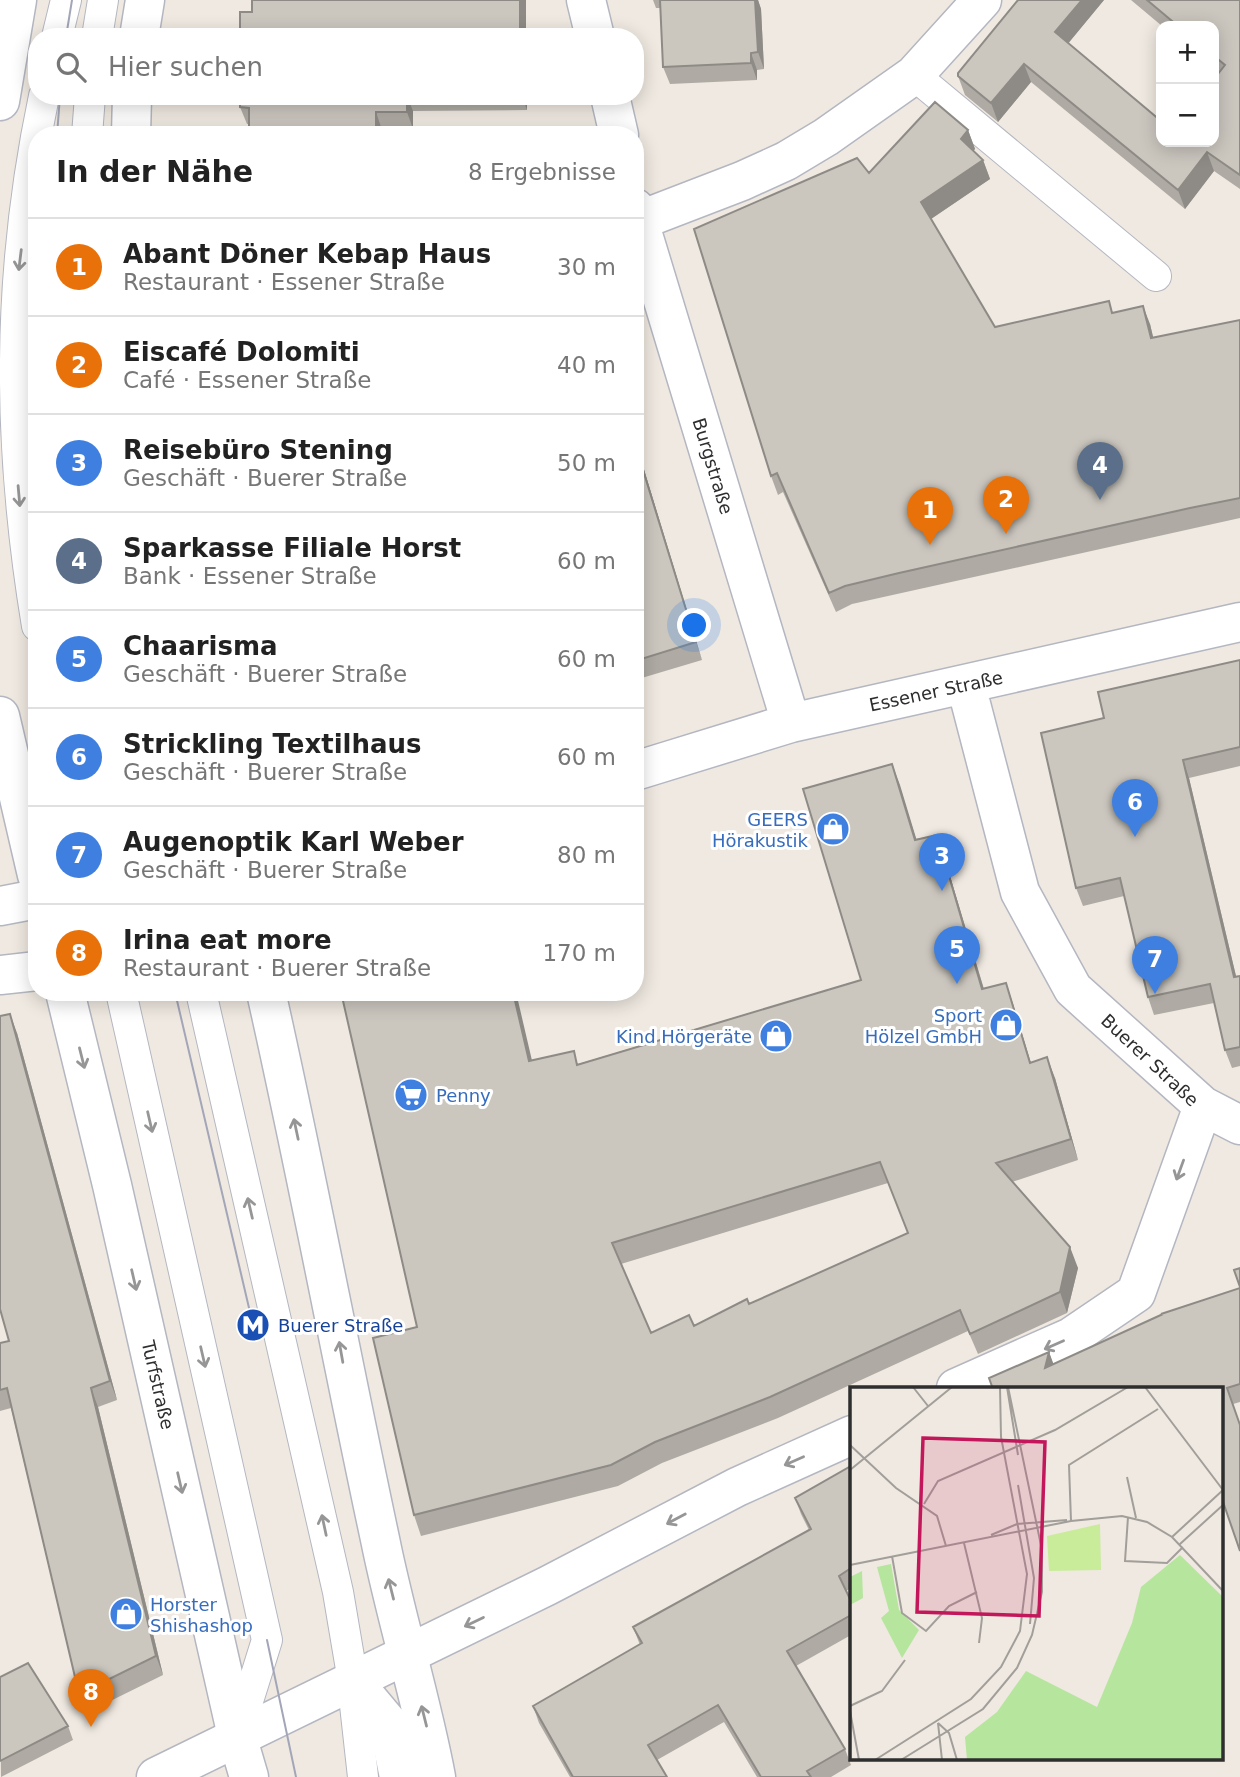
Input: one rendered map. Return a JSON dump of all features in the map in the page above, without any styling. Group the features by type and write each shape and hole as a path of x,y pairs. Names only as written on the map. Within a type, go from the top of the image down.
{"street":[{"path":"0,101 17,0"},
{"path":"140,28 145,0"},
{"path":"586,0 593,28"},
{"path":"644,213 741,181 786,161 826,137 914,75 982,0"},
{"path":"131,126 132,105"},
{"path":"612,105 617,126"},
{"name":"Burgstraße","path":"644,238 791,723"},
{"name":"Essener Straße","path":"644,768 791,723 1240,622"},
{"name":"Buerer Straße","path":"958,1387 1071,1337 1136,1293 1203,1106 1073,989 1020,892 966,685"},
{"path":"0,716 28,836"},
{"path":"0,906 28,901"},
{"path":"0,975 28,972"},
{"name":"Turfstraße","path":"67,1001 112,1185 237,1736 249,1777"},
{"path":"268,1001 324,1260 386,1571 425,1717 436,1777"},
{"path":"1203,1106 1240,1125"},
{"path":"156,1777 352,1680 407,1656 737,1487 850,1436"},
{"path":"352,1680 388,1723 398,1777"}],"lane":[{"path":"59,28 65,0"},
{"path":"98,28 103,0"},
{"path":"914,75 1156,276"},
{"path":"38,126 42,105"},
{"path":"88,126 89,105"},
{"path":"28,184 15,296 14,381 17,473 28,569"},
{"path":"123,1001 267,1640 237,1736"},
{"path":"203,1001 338,1592 363,1777"}],"building":[{"path":"252,0 520,0 520,28 240,28 240,12 252,12"},
{"path":"660,0 755,0 758,52 751,53 751,63 663,67"},
{"path":"1018,0 1082,0 1055,32 1156,117 1156,147 1219,147 1219,73 1225,65 1219,60 1219,21 1172,21 1147,0 1240,0 1240,175 1207,152 1178,190 1024,64 991,103 958,76"},
{"path":"935,102 968,130 961,139 983,160 921,202 995,327 1109,301 1112,313 1143,306 1151,338 1240,320 1240,498 899,573 845,586 829,593 777,473 771,476 694,229 857,158 869,173"},
{"path":"407,105 407,112 376,112 376,126 249,126 249,108 240,107"},
{"path":"644,473 696,642 644,658"},
{"path":"1240,660 1240,747 1183,760 1234,977 1240,976 1240,1047 1225,1050 1210,984 1148,997 1120,878 1076,888 1041,733 1104,718 1098,692"},
{"path":"892,764 915,840 937,835 982,989 1006,983 1030,1063 1047,1057 1071,1139 996,1163 1070,1247 1060,1292 970,1334 960,1310 770,1397 655,1442 611,1465 414,1515 373,1338 417,1327 343,1001 515,1001 529,1061 574,1051 577,1065 861,980 803,789","holes":["880,1162 908,1233 749,1304 747,1299 694,1326 689,1315 651,1333 612,1243"]},
{"path":"10,1014 110,1381 91,1388 156,1656 79,1694 7,1388 0,1390 0,1343 9,1341 0,1309 0,1016"},
{"path":"1240,1268 1240,1287 1234,1270"},
{"path":"1240,1288 1240,1384 1227,1388 1240,1425 1240,1551 1222,1499 1222,1387 992,1387 989,1378 1049,1352 1045,1368 1161,1314"},
{"path":"850,1467 850,1569 839,1576 850,1599 850,1616 787,1651 845,1749 807,1771 811,1777 761,1777 718,1705 648,1745 667,1777 573,1777 533,1706 642,1643 633,1627 811,1529 795,1498"},
{"path":"28,1663 68,1726 0,1761 0,1677"}],"tram line":[{"path":"67,28 72,0"},
{"path":"58,126 59,105"},
{"path":"177,1001 253,1325"},
{"path":"267,1640 296,1777"}],"place":[{"name":"Sparkasse Filiale Horst","path":"1100,500"},
{"name":"Eiscafé Dolomiti","path":"1006,534"},
{"name":"Abant Döner Kebap Haus","path":"930,545"},
{"name":"GEERS Hörakustik","path":"833,829"},
{"name":"Strickling Textilhaus","path":"1135,837"},
{"name":"Reisebüro Stening","path":"942,891"},
{"name":"Chaarisma","path":"957,984"},
{"name":"Augenoptik Karl Weber","path":"1155,994"},
{"name":"Sport Hölzel GmbH","path":"1006,1025"},
{"name":"Kind Hörgeräte","path":"776,1036"},
{"name":"Penny","path":"411,1095"},
{"name":"Buerer Straße","path":"253,1325"},
{"name":"Horster Shishashop","path":"126,1614"},
{"name":"Irina eat more","path":"91,1727"}]}
